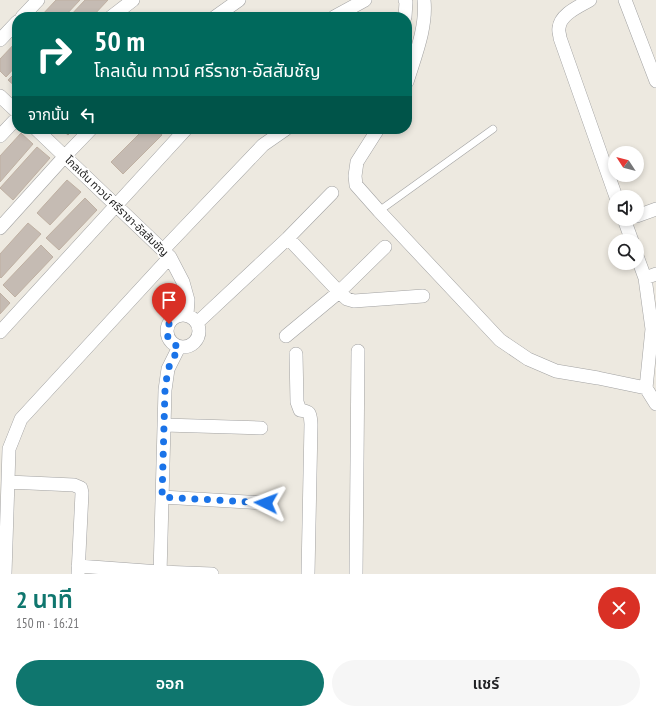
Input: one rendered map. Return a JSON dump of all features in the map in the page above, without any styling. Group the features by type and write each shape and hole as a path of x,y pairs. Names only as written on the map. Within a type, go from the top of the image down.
{"street":[{"path":"27,12 38,0"},
{"path":"117,12 133,0"},
{"path":"222,12 239,0"},
{"path":"343,12 365,0"},
{"path":"405,0 406,12"},
{"path":"412,65 422,31 425,7 424,0"},
{"path":"590,0 563,18 559,27 560,38 614,190"},
{"path":"625,0 656,81"},
{"path":"0,40 12,27"},
{"path":"0,96 12,107"},
{"path":"0,136 12,123"},
{"name":"โกลเด้น ทาวน์ ศรีราชา-อัสสัมชัญ","path":"41,134 167,253 183,282 192,319"},
{"path":"0,228 86,134"},
{"path":"0,332 181,134"},
{"path":"4,574 9,449 21,419 263,145 279,134"},
{"path":"375,134 357,162 355,176 356,184 379,211 500,340 528,359 556,371 646,388"},
{"path":"192,319 288,238 332,193"},
{"path":"644,213 656,209"},
{"path":"288,238 347,299 354,301 422,296"},
{"path":"286,336 339,292 385,247"},
{"path":"644,267 650,276 652,329 646,388 656,404"},
{"path":"180,315 192,319 200,332 198,339 193,344 186,347 179,347 172,344 168,338 167,331 173,318 180,315"},
{"path":"160,573 165,390 168,369 179,347"},
{"path":"356,574 358,351"},
{"path":"296,354 297,402 300,410 310,413 311,424 308,574"},
{"path":"164,425 261,428"},
{"path":"8,482 74,484 81,488 78,570 212,574"},
{"path":"162,497 266,503"}],"lane":[{"path":"379,211 493,129"}],"building":[{"path":"56,0 80,0 69,12 45,12"},
{"path":"85,0 108,0 97,12 74,12"},
{"path":"12,46 12,70 6,77 0,71 0,59"},
{"path":"12,76 12,84 8,80"},
{"path":"20,134 22,134 33,144 0,182 0,156"},
{"path":"139,134 162,135 123,174 111,162"},
{"path":"37,147 50,158 13,200 0,188"},
{"path":"67,180 81,192 50,225 37,213"},
{"path":"85,198 97,210 59,250 46,238"},
{"path":"28,223 41,234 1,278 0,254"},
{"path":"41,245 53,257 15,297 3,285"},
{"path":"0,293 10,303 0,314"}],"route":[{"path":"169,324 167,331 168,338 172,344 179,347 168,369 165,390 162,497 266,503"}]}
